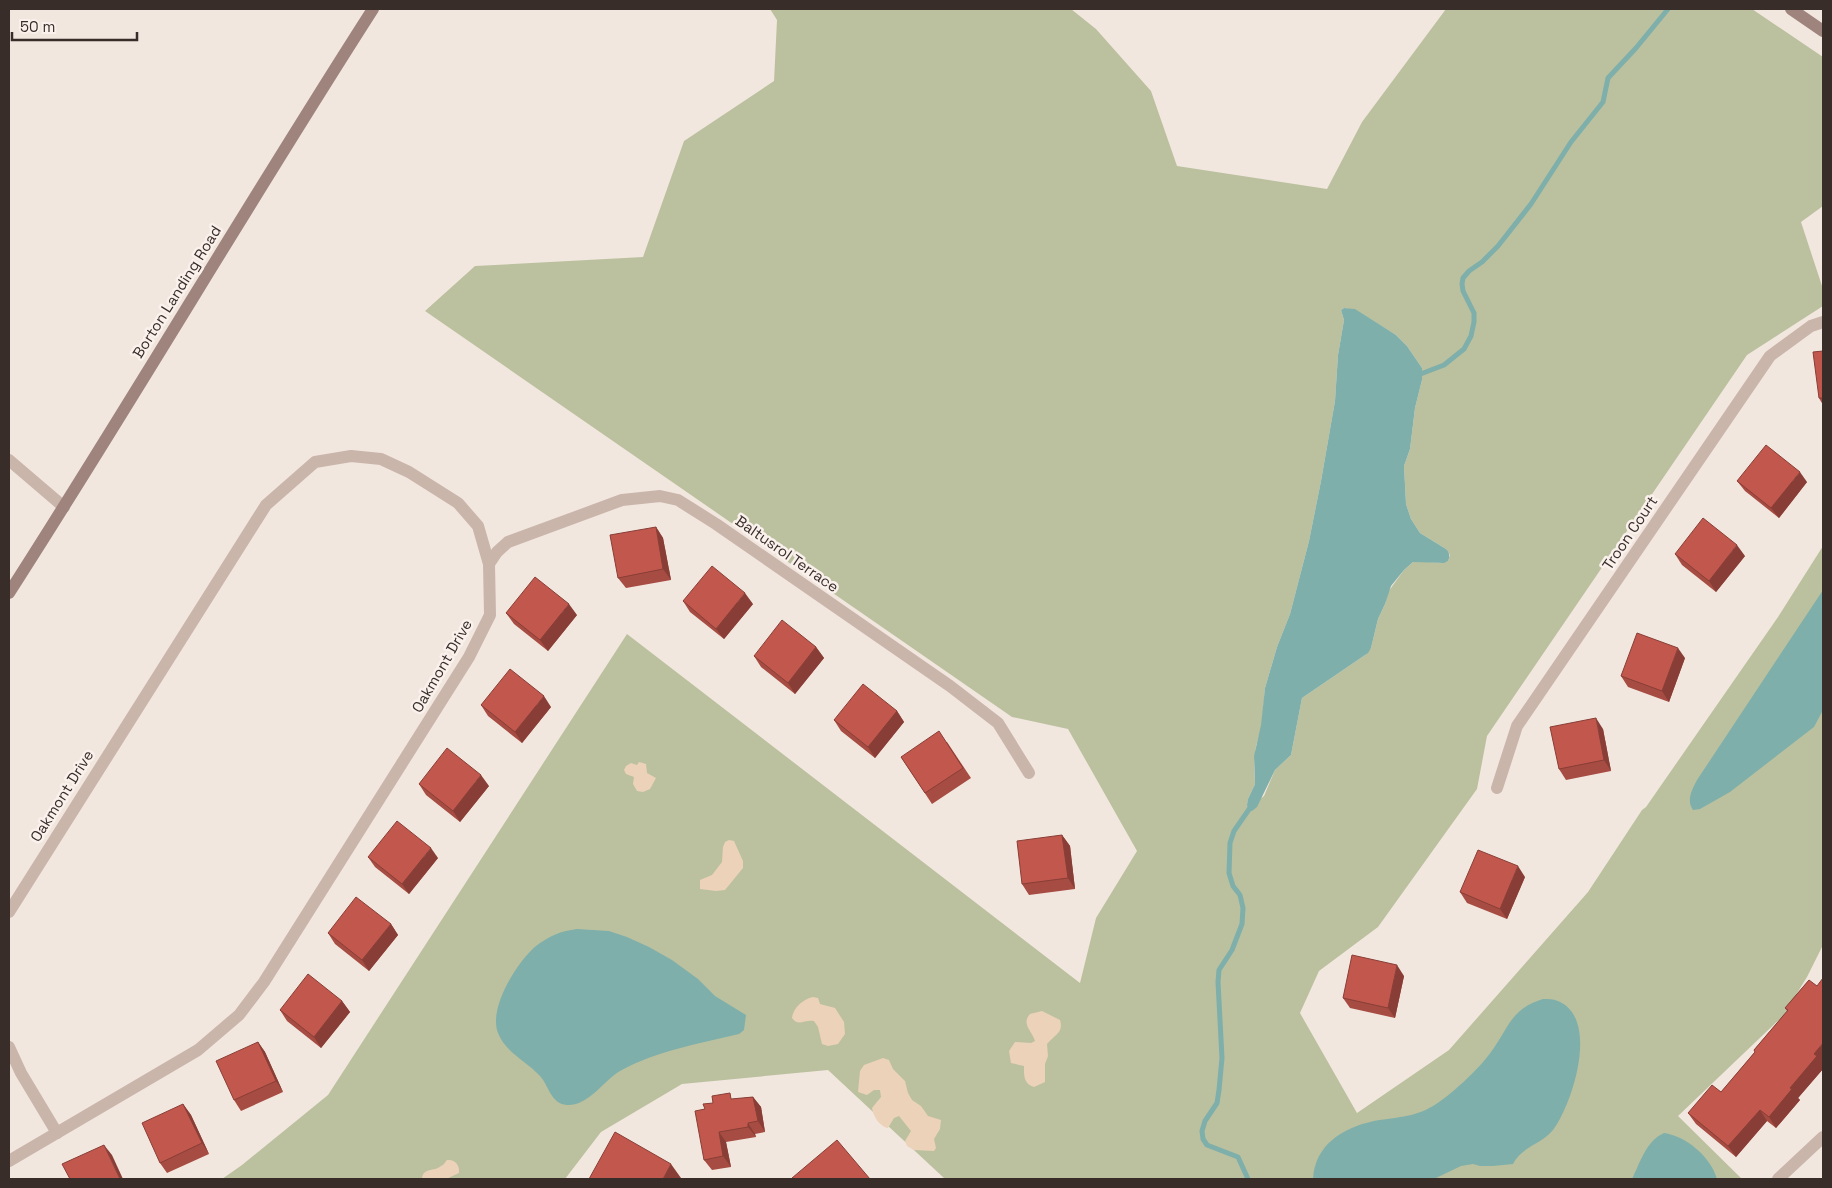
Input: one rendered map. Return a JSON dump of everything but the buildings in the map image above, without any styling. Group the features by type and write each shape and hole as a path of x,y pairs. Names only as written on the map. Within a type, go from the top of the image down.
{"street":[{"name":"Borton Landing Road","path":"9,593 373,9"},
{"path":"1791,9 1823,31"},
{"name":"Troon Court","path":"1497,788 1517,726 1770,356 1811,326 1823,322"},
{"name":"Oakmont Drive","path":"9,912 266,505 315,462 351,456 381,459 409,472 458,503 478,526 489,564 490,615 469,657 264,982 239,1015 198,1050 9,1161"},
{"path":"9,460 64,506"},
{"name":"Baltusrol Terrace","path":"489,564 497,552 508,542 622,500 660,496 678,500 716,524 918,664 998,723 1029,773"},
{"path":"9,1047 57,1133"},
{"path":"1778,1179 1823,1137"}],"green space":[{"path":"770,9 1071,9 1096,29 1151,91 1177,166 1327,189 1362,122 1446,9 1752,9 1823,57 1823,206 1801,222 1823,289 1823,306 1747,355 1487,736 1477,789 1378,927 1319,971 1300,1013 1357,1113 1449,1050 1588,892 1642,810 1646,807 1778,617 1823,546 1823,945 1807,977 1783,1016 1678,1116 1742,1179 945,1179 828,1070 682,1084 601,1132 565,1179 222,1179 328,1095 627,634 1080,983 1096,918 1137,851 1068,729 1012,717 425,311 475,266 643,257 684,141 774,81 777,20","holes":["1344,308 1355,310 1396,335 1407,346 1422,368 1422,380 1415,408 1410,449 1404,466 1406,504 1411,519 1420,533 1446,549 1450,555 1448,561 1439,563 1413,562 1404,570 1388,592 1378,619 1371,648 1365,655 1302,698 1291,755 1275,770 1264,796 1247,809 1248,799 1255,784 1254,762 1262,725 1265,688 1277,647 1290,614 1309,541 1321,481 1335,401 1338,355 1344,320 1341,310"]}],"sand":[{"path":"639,762 646,764 647,773 656,778 650,789 643,792 637,791 633,784 634,777 626,774 624,770 631,763 637,765"},
{"path":"729,840 734,841 743,861 743,868 725,890 700,889 700,880 712,875 722,862 723,847 725,842"},
{"path":"813,997 818,998 820,1004 835,1008 844,1022 845,1034 838,1044 828,1046 822,1044 818,1027 814,1021 797,1022 792,1018 794,1011 799,1005"},
{"path":"1042,1011 1060,1020 1061,1028 1058,1034 1047,1044 1048,1056 1045,1064 1045,1082 1034,1087 1030,1086 1026,1081 1024,1066 1011,1063 1009,1051 1015,1042 1031,1043 1035,1041 1028,1028 1027,1021 1030,1014"},
{"path":"883,1058 889,1060 893,1069 905,1081 912,1100 921,1106 928,1116 941,1120 940,1129 934,1139 936,1148 934,1151 914,1150 907,1146 905,1141 911,1131 899,1116 894,1118 888,1128 875,1118 872,1108 881,1097 880,1090 874,1090 867,1095 858,1092 860,1071 864,1065"},
{"path":"447,1160 452,1160 456,1163 459,1167 459,1173 446,1179 422,1179 424,1173 438,1168"}],"water":[{"path":"1344,308 1355,309 1396,335 1407,346 1422,368 1422,380 1415,408 1410,449 1404,466 1406,504 1411,519 1420,533 1446,549 1449,558 1444,563 1413,562 1404,570 1391,586 1378,619 1368,653 1302,698 1291,755 1275,770 1257,807 1252,811 1248,811 1248,799 1255,784 1254,756 1261,725 1265,688 1277,647 1290,614 1309,541 1321,481 1335,401 1338,355 1344,320 1341,310"},
{"path":"1823,590 1823,710 1814,727 1730,792 1700,809 1693,810 1690,799 1697,780"},
{"path":"577,929 609,931 649,947 672,960 698,979 715,996 746,1015 744,1030 739,1034 679,1048 634,1064 614,1075 582,1102 567,1105 557,1101 540,1076 511,1051 502,1040 496,1023 497,1011 506,986 529,953 550,937"},
{"path":"1543,999 1558,1001 1571,1010 1578,1025 1580,1042 1579,1062 1568,1101 1553,1130 1521,1153 1513,1164 1480,1166 1473,1164 1461,1166 1434,1179 1313,1179 1319,1157 1332,1140 1341,1133 1362,1124 1411,1115 1426,1110 1440,1102 1472,1074 1491,1052 1511,1020 1523,1008"},
{"path":"1664,1133 1681,1138 1696,1149 1709,1163 1717,1179 1632,1179 1648,1147"}],"waterway":[{"path":"1418,375 1444,365 1464,349 1471,336 1474,313 1463,291 1463,278 1498,246 1531,204 1571,142 1603,102 1608,78 1668,9"},
{"path":"1248,1179 1238,1157 1207,1145 1203,1139 1202,1131 1205,1121 1217,1103 1219,1090 1222,1058 1219,970 1232,950 1242,924 1243,908 1240,895 1233,886 1229,873 1230,843 1234,831 1252,805"}]}
